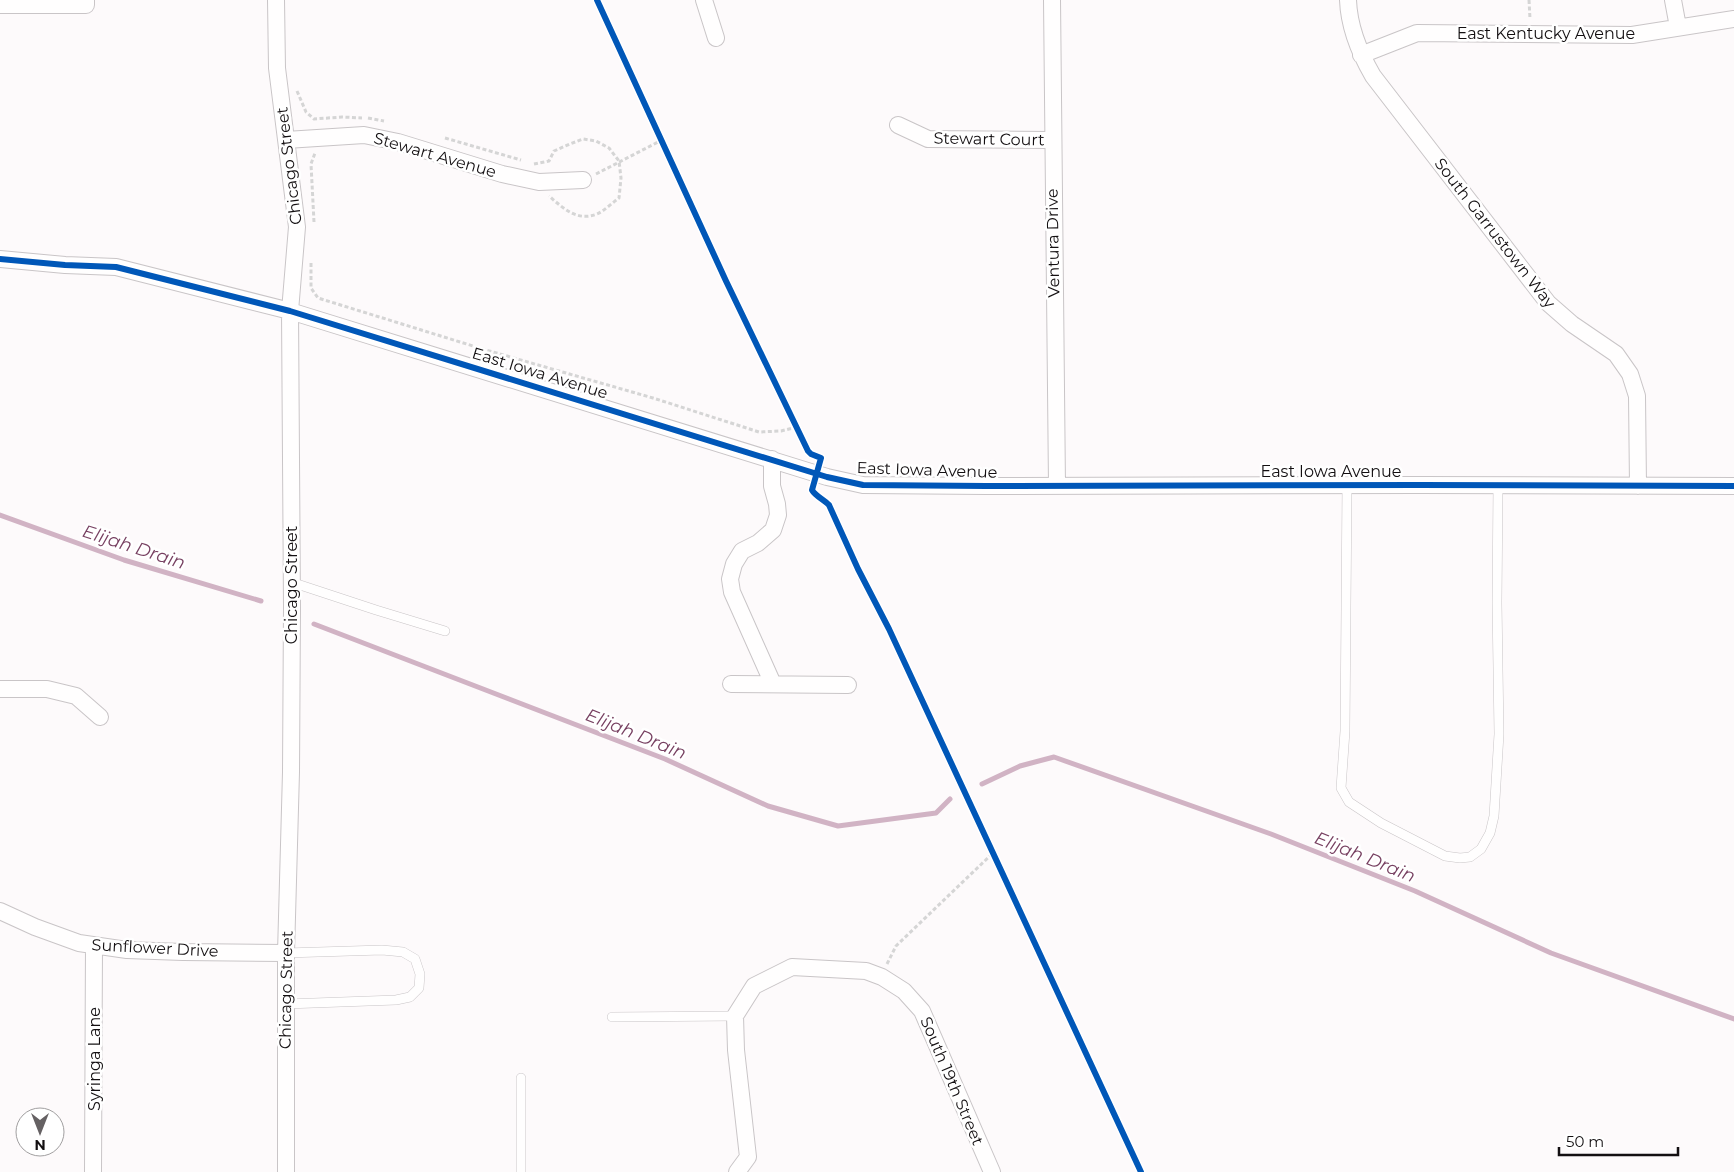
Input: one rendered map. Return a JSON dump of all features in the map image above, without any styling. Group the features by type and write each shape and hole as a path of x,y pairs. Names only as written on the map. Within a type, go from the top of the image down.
{"street":[{"path":"0,5 86,5 86,0"},
{"name":"Chicago Street","path":"276,0 276,68 297,227 290,311 292,582 291,772 286,953 286,1172"},
{"path":"704,0 716,38"},
{"name":"Ventura Drive","path":"1052,0 1057,486"},
{"name":"South Garrustown Way","path":"1348,0 1353,34 1361,55 1373,76 1548,303 1572,324 1616,354 1630,374 1637,396 1638,486"},
{"path":"1673,0 1678,27"},
{"name":"East Kentucky Avenue","path":"1361,55 1417,33 1632,35 1734,19"},
{"name":"Stewart Court","path":"898,125 928,139 1052,140"},
{"name":"Stewart Avenue","path":"286,140 364,135 398,142 502,174 539,182 583,180"},
{"name":"East Iowa Avenue","path":"0,259 65,265 116,267 290,311 827,476 863,485 1734,486"},
{"path":"772,459 772,486 778,515 773,530 758,543 742,551 734,564 730,579 732,592 773,684"},
{"path":"731,684 848,685"},
{"path":"0,689 47,689 69,694 76,696 100,717"},
{"name":"Sunflower Drive","path":"0,911 35,927 79,943 127,950 286,953"},
{"name":"Syringa Lane","path":"93,1172 94,945"},
{"name":"South 19th Street","path":"735,1016 754,986 792,967 866,971 882,977 904,991 922,1011 992,1172"},
{"path":"735,1016 736,1050 748,1157 737,1172"}],"lane":[{"path":"1347,485 1345,731 1341,788 1349,802 1381,824 1444,856 1460,858 1470,857 1481,849 1490,833 1494,816 1499,734 1498,485"},
{"path":"292,582 376,610 445,630"},
{"path":"286,953 382,950 403,952 415,959 420,974 419,988 410,998 286,1004"},
{"path":"612,1018 735,1016"},
{"path":"521,1078 521,1172"}],"path":[{"path":"296,89 306,112 314,119 342,117 373,118 391,123"},
{"path":"658,132 666,149"},
{"path":"444,138 535,164 549,162 554,152 583,138 596,141 609,148 619,162 621,178 619,198 597,214 580,217 565,210 549,196 540,194"},
{"path":"583,180 662,140"},
{"path":"314,229 311,164 315,152 322,149"},
{"path":"312,262 311,288 318,298 486,350 653,398 759,432 781,431 795,424 800,435"},
{"path":"990,845 997,862"},
{"path":"882,977 896,946 993,853"}],"waterway":[{"name":"Elijah Drain","path":"0,515 124,560 261,601"},
{"name":"Elijah Drain","path":"314,624 665,759 768,806 838,826 936,813 950,799"},
{"name":"Elijah Drain","path":"982,784 1020,766 1054,757 1271,834 1415,891 1551,953 1734,1019"}],"cycle path":[{"path":"597,0 726,281 808,451 821,458 812,490 829,505 858,569 889,629 1141,1172"},
{"path":"0,259 65,265 116,267 290,311 827,477 863,485 1734,486"}]}
